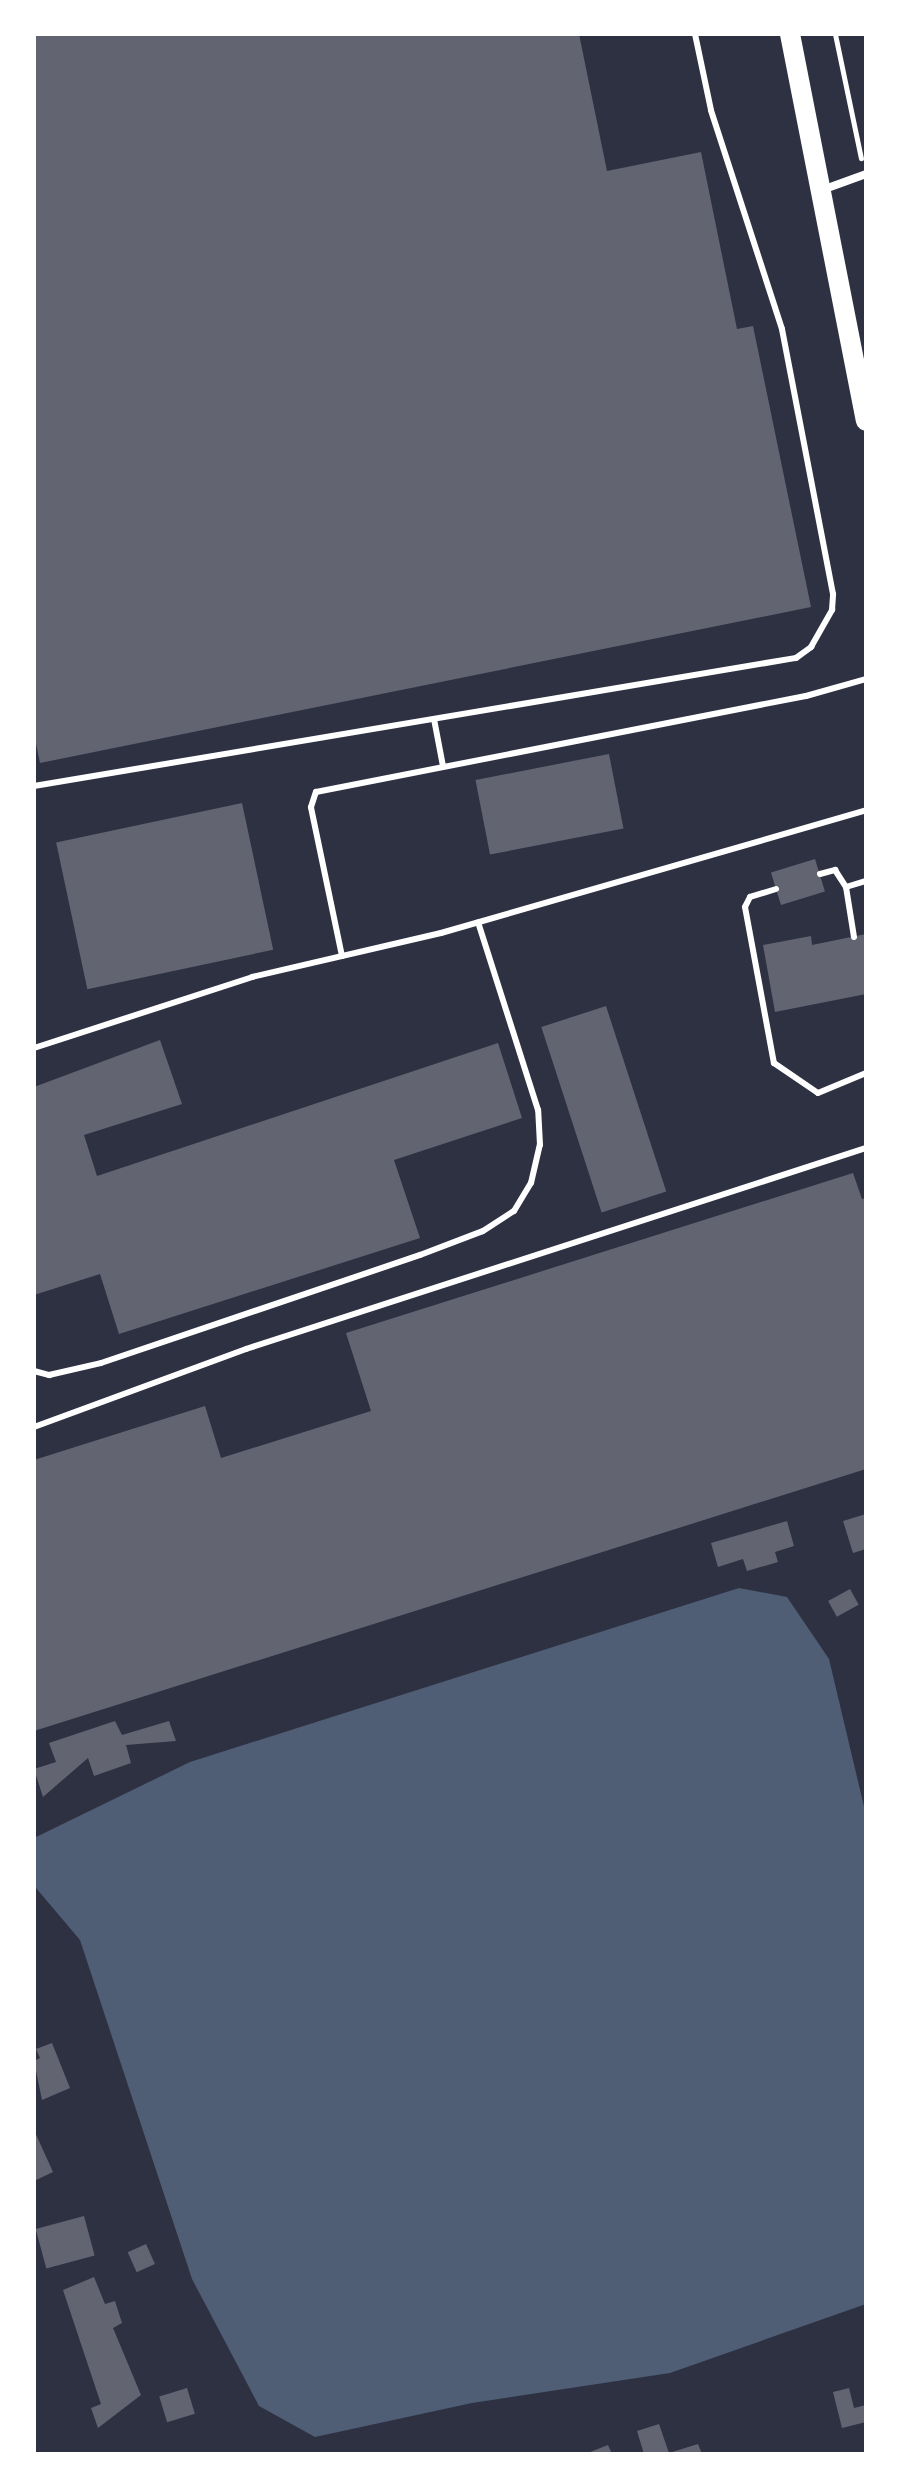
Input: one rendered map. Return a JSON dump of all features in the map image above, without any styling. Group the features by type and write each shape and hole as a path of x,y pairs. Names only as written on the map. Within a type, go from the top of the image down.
{"main road":[{"path":"790,34 866,421"}],"street":[{"path":"821,191 865,174"}],"lane":[{"path":"34,786 796,658 811,647 832,610 833,594 782,329 711,110 695,34"},
{"path":"342,956 311,807 316,792 806,696 866,679"},
{"path":"434,719 443,766"},
{"path":"34,1048 252,977 478,922 866,810"},
{"path":"820,874 835,870 846,887 854,937"},
{"path":"846,887 866,881"},
{"path":"776,889 750,897 745,907 774,1063 818,1093 866,1073"},
{"path":"34,1371 49,1375 101,1363 420,1255 483,1231 514,1211 531,1183 540,1145 538,1110 478,922"},
{"path":"34,1427 246,1349 866,1148"}],"path":[{"path":"835,34 865,174"}],"water":[{"path":"739,1588 787,1597 829,1659 866,1815 866,2304 670,2373 472,2403 315,2437 259,2406 192,2279 80,1940 36,1888 34,1838 190,1762"}],"building":[{"path":"34,34 579,34 607,171 701,152 737,329 753,326 811,607 40,763 34,734"},
{"path":"609,754 624,829 490,855 475,780"},
{"path":"242,803 273,950 87,989 56,843"},
{"path":"815,859 825,892 781,905 771,872"},
{"path":"866,934 866,994 775,1012 763,945 811,936 812,945"},
{"path":"606,1006 666,1191 602,1212 541,1027"},
{"path":"160,1040 182,1104 84,1135 97,1176 498,1043 522,1118 394,1160 420,1238 119,1334 100,1274 34,1295 34,1087"},
{"path":"853,1173 862,1199 866,1198 866,1469 34,1731 34,1460 205,1406 221,1458 371,1411 346,1333"},
{"path":"866,1514 866,1549 853,1553 843,1521"},
{"path":"787,1521 794,1546 775,1552 778,1562 747,1571 743,1559 718,1567 711,1543"},
{"path":"850,1589 859,1605 837,1617 828,1601"},
{"path":"115,1721 122,1735 169,1721 176,1741 126,1745 131,1763 94,1776 88,1758 43,1797 34,1769 56,1762 49,1743"},
{"path":"52,2043 70,2088 42,2100 34,2061 40,2058 36,2049"},
{"path":"34,2130 53,2172 34,2181"},
{"path":"84,2216 95,2256 46,2269 36,2229"},
{"path":"146,2244 155,2264 137,2272 128,2252"},
{"path":"94,2277 105,2304 115,2301 122,2323 113,2328 141,2395 98,2428 91,2408 101,2404 63,2290"},
{"path":"187,2388 195,2414 167,2422 159,2396"},
{"path":"849,2388 854,2408 866,2405 866,2422 842,2428 833,2392"},
{"path":"659,2424 669,2453 698,2444 702,2454 644,2454 637,2431"},
{"path":"608,2445 612,2454 585,2454"}]}
